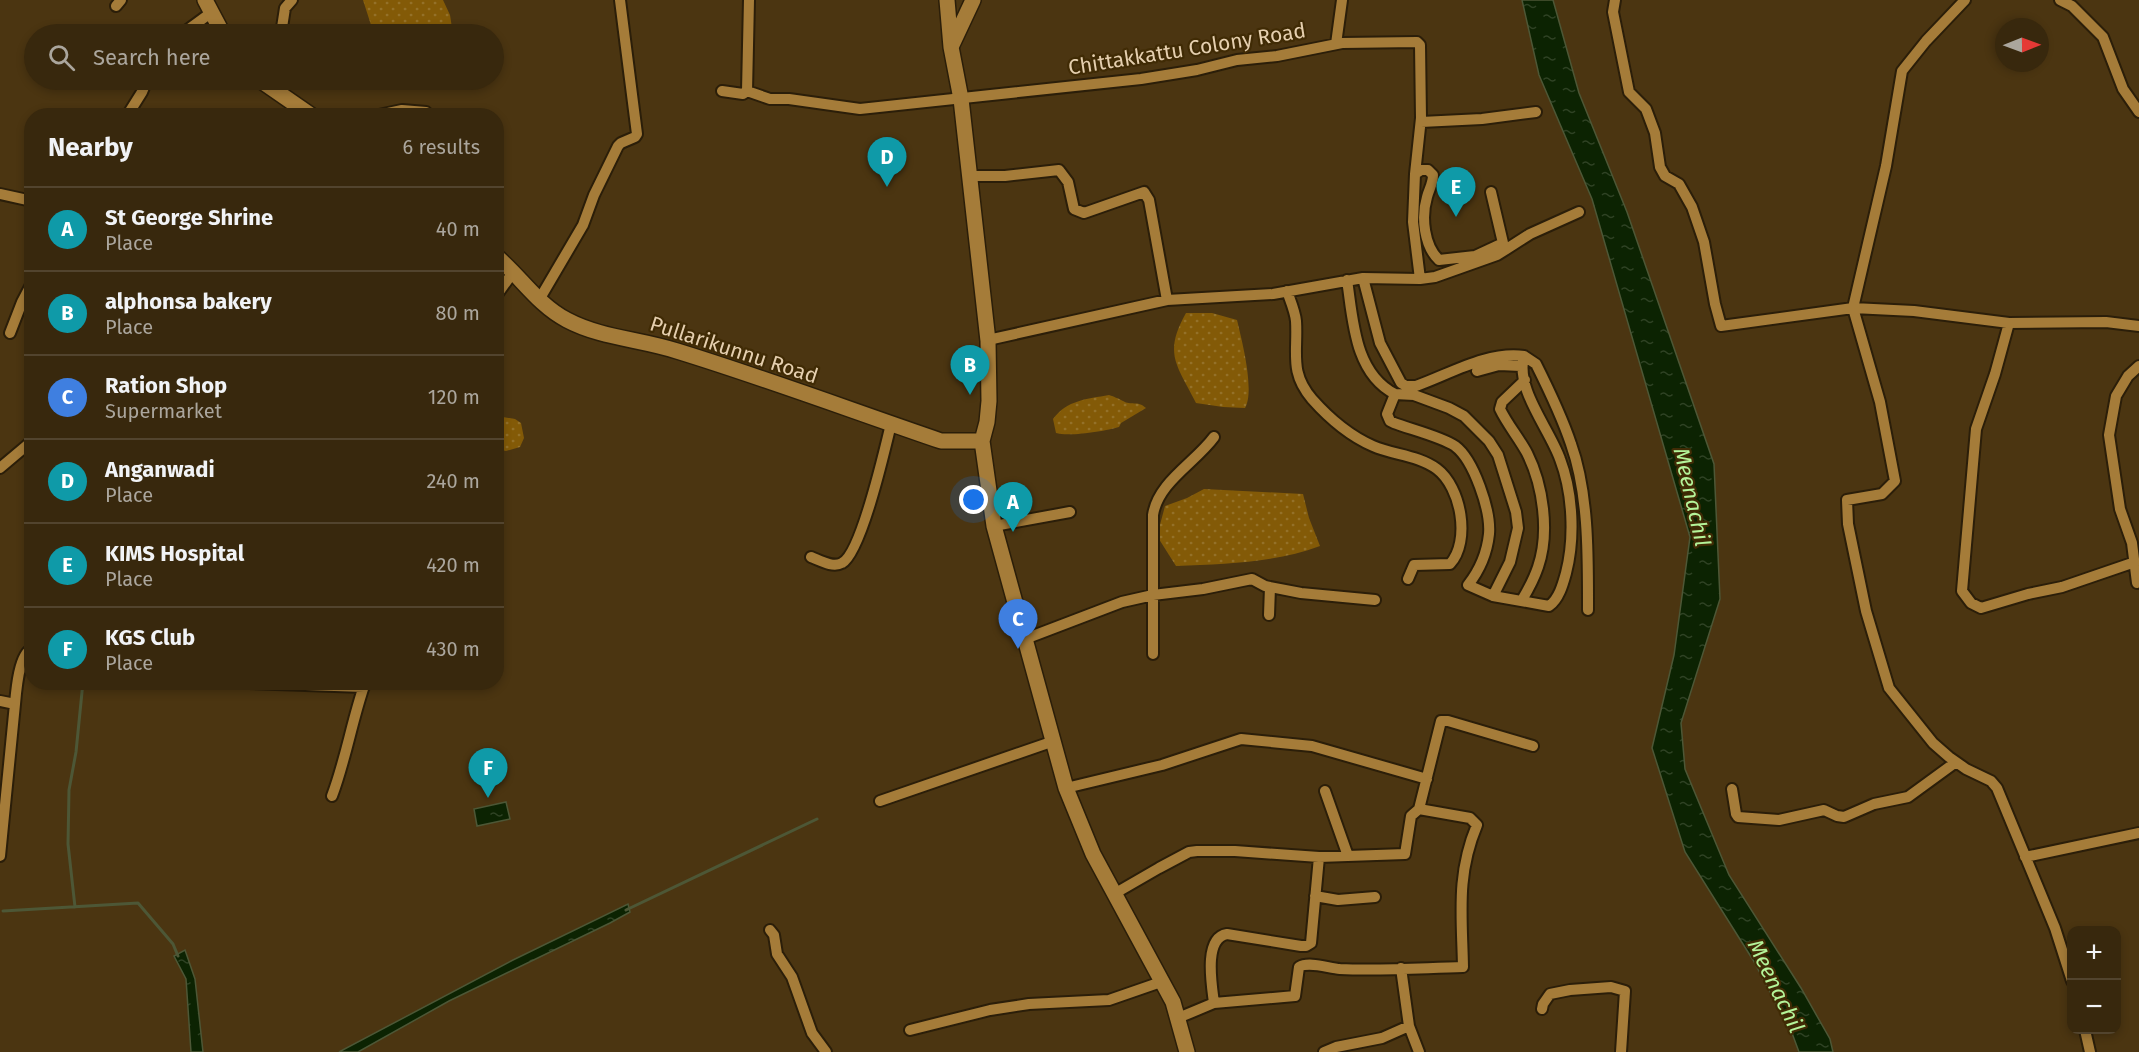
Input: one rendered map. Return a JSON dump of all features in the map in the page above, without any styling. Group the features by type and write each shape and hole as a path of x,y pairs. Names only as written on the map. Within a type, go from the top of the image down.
{"main road":[{"path":"947,0 951,46 961,99 988,339 987,422 982,441 994,526 1066,788 1093,854 1173,1002 1187,1052"},
{"path":"951,46 973,0"},
{"path":"208,6 218,24"},
{"path":"278,90 301,108"},
{"name":"Pullarikunnu Road","path":"504,263 544,306 590,331 675,350 941,441 982,441"}],"street":[{"path":"283,24 285,8 292,0"},
{"path":"539,300 583,225 594,195 618,146 637,134 620,0"},
{"path":"747,91 749,0"},
{"path":"1336,44 1342,0"},
{"path":"1616,0 1613,12 1629,92 1646,109 1655,133 1660,167 1665,176 1679,184 1692,207 1704,242 1721,326 1853,308 1904,310 2009,323 2106,322 2139,326"},
{"path":"1965,0 1926,41 1902,71 1886,166 1853,308 1881,402 1894,481 1882,494 1847,500 1848,524 1866,611 1889,688 1933,743 1956,762 1991,782 1997,788 2055,928 2072,980"},
{"path":"2060,0 2072,6 2103,37 2123,89 2139,112"},
{"path":"191,24 208,6"},
{"name":"Chittakkattu Colony Road","path":"722,91 743,94 747,91 770,99 789,99 860,109 1141,79 1336,44 1419,43 1421,122"},
{"path":"132,108 143,90"},
{"path":"1420,279 1413,222 1415,174 1421,122 1482,119 1536,112"},
{"path":"969,177 1059,170 1068,182 1074,209 1084,213 1144,192 1149,200 1167,300"},
{"path":"1415,174 1420,170 1428,170 1433,175 1432,187 1427,197 1424,224 1430,251 1439,260 1475,256 1504,246 1579,212"},
{"path":"1491,192 1504,246"},
{"path":"0,194 24,199"},
{"path":"988,339 1167,300 1273,294 1363,278 1435,277 1497,255 1504,246"},
{"path":"504,285 514,271"},
{"path":"1363,278 1380,343 1401,383 1406,386 1424,383 1493,358 1514,355 1523,361 1536,364 1572,446 1582,493 1587,537 1588,610"},
{"path":"1347,280 1354,330 1361,354 1373,376 1387,390 1395,394 1414,395 1464,416 1490,441 1505,472 1518,528 1510,562 1493,596"},
{"path":"1287,291 1296,318 1296,373 1311,398 1349,431 1373,446 1417,459 1435,468 1444,475 1454,495 1463,533 1456,557 1450,564 1414,565 1408,579"},
{"path":"10,333 24,298"},
{"path":"2009,323 1976,429 1962,591 1971,603 1981,608 2062,586 2135,562"},
{"path":"1395,394 1388,414 1390,421 1454,445 1475,474 1484,500 1489,534 1482,562 1468,585 1493,596 1549,606 1562,586 1570,556 1570,511 1566,475 1551,436 1530,400 1523,361"},
{"path":"1414,395 1488,367 1523,361"},
{"path":"2137,583 2135,542 2120,509 2109,435 2116,396 2128,376 2139,366"},
{"path":"1522,600 1539,566 1542,552 1543,506 1530,460 1500,409 1502,402 1525,380"},
{"path":"812,557 829,564 839,565 849,559 879,475 891,424"},
{"path":"1153,654 1153,515 1155,503 1166,486 1206,448 1214,437"},
{"path":"0,468 24,448"},
{"path":"994,526 1070,512"},
{"path":"1025,639 1122,602 1252,579 1270,587 1301,593 1375,600"},
{"path":"1269,615 1270,587"},
{"path":"0,856 3,797 24,655"},
{"path":"332,796 340,775 362,690"},
{"path":"0,701 15,705"},
{"path":"1114,894 1189,852 1235,851 1319,857 1405,854 1411,816 1419,809 1441,721 1533,746"},
{"path":"1066,788 1162,765 1241,739 1312,746 1427,779"},
{"path":"880,801 1054,741"},
{"path":"1732,789 1738,817 1779,820 1824,810 1837,816 1844,816 1874,804 1908,797 1956,762"},
{"path":"1325,791 1348,856"},
{"path":"1178,1018 1214,1003 1295,996 1299,967 1304,964 1327,968 1369,970 1463,968 1461,882 1467,849 1477,825 1470,818 1419,809"},
{"path":"2025,857 2139,833"},
{"path":"1304,964 1312,940 1319,857"},
{"path":"1315,896 1338,900 1376,897"},
{"path":"770,930 774,935 777,954 792,977 812,1033 826,1052"},
{"path":"1214,1003 1211,957 1220,936 1227,934 1301,946 1309,945"},
{"path":"1401,968 1409,1026 1419,1052"},
{"path":"910,1030 990,1010 1029,1004 1109,1000 1161,982"},
{"path":"1542,1009 1550,994 1611,987 1625,992 1621,1052"},
{"path":"1324,1052 1336,1047 1382,1038 1409,1026"},
{"path":"2086,1034 2090,1052"}],"shaded area":[{"path":"363,0 443,0 451,24 371,24"},
{"path":"1186,313 1212,313 1237,320 1248,378 1248,400 1245,408 1196,403 1175,359 1175,339"},
{"path":"1109,395 1146,408 1121,423 1119,427 1078,434 1056,433 1053,419 1065,408 1078,401"},
{"path":"504,417 515,419 521,423 524,438 520,447 504,451"},
{"path":"1204,489 1303,494 1320,546 1267,559 1176,566 1157,536 1165,506"}],"water":[{"name":"Meenachil","path":"1522,0 1553,0 1579,93 1627,212 1714,464 1720,599 1681,723 1685,769 1729,875 1801,988 1830,1039 1833,1052 1799,1052 1792,1033 1753,960 1685,852 1652,748 1674,655 1690,537 1592,199 1539,75"},
{"path":"506,802 510,819 477,826 474,809"},
{"path":"628,904 630,912 610,923 449,1001 358,1052 339,1052 513,960"},
{"path":"185,950 195,979 203,1052 191,1052 186,979 174,956"}],"waterway":[{"path":"75,907 68,844 69,790 76,752 82,690"},
{"path":"626,910 817,819"},
{"path":"3,911 138,903 173,944 178,956"}],"place":[{"name":"Anganwadi","path":"887,187"},
{"name":"KIMS Hospital","path":"1456,217"},
{"name":"alphonsa bakery","path":"970,395"},
{"name":"St George Shrine","path":"1013,532"},
{"name":"Ration Shop","path":"1018,649"},
{"name":"KGS Club","path":"488,798"}]}
